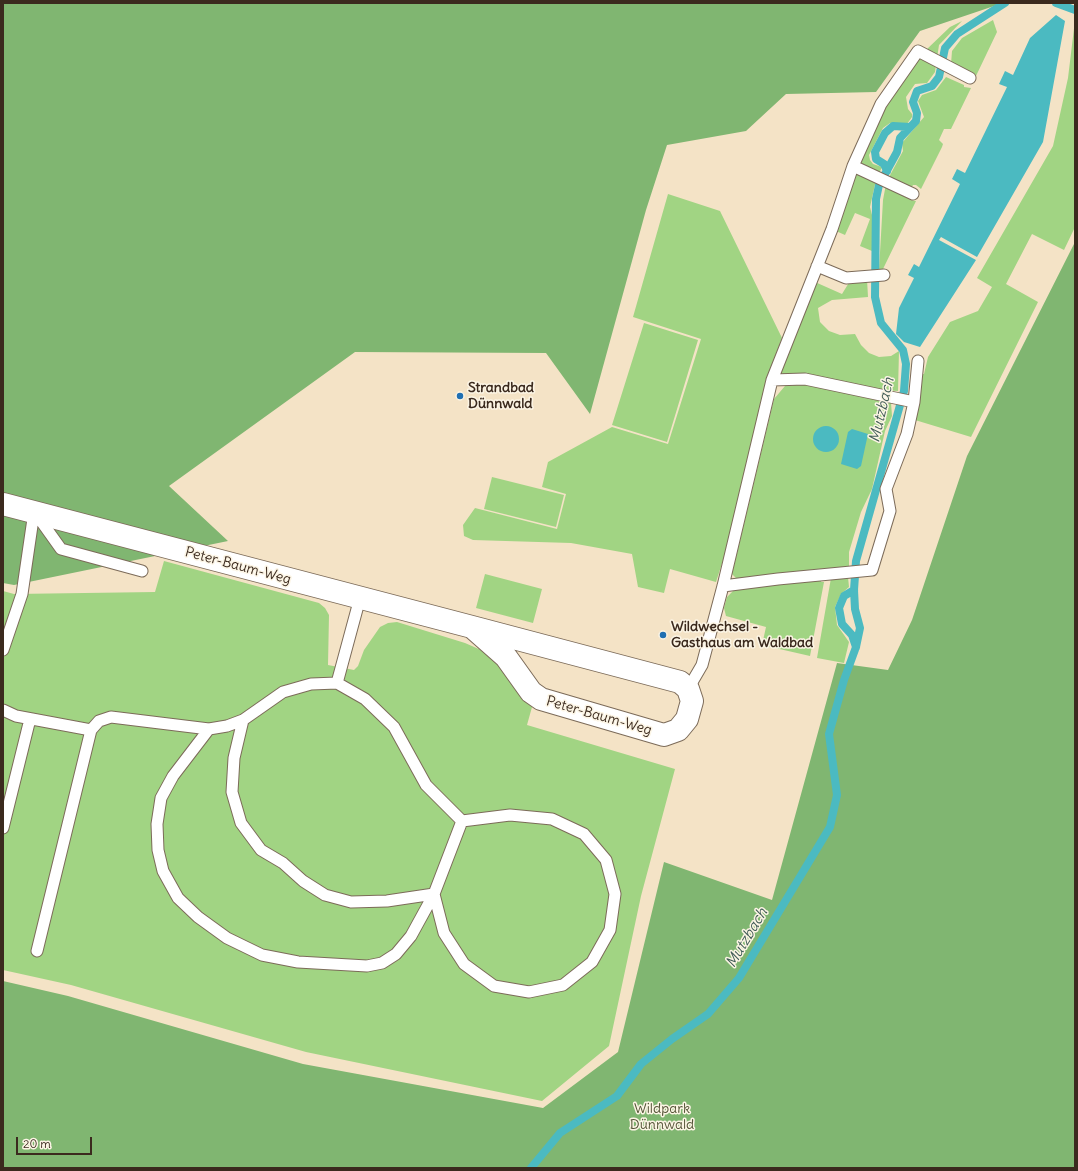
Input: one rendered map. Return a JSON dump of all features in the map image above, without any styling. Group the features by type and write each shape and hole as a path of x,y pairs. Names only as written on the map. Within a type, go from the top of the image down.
{"street":[{"name":"Peter-Baum-Weg","path":"3,504 472,627 680,682 688,689 692,701 687,719 678,730 664,735 541,699 531,692 506,656 472,627"}],"lane":[{"path":"688,689 702,665 723,586 772,380 832,229 853,166 881,104 918,51 970,78"},
{"path":"853,166 913,194"},
{"path":"817,266 846,278 882,275"},
{"path":"723,586 778,579 870,571 893,511 886,489 907,434 918,361"},
{"path":"772,380 805,379 911,402"},
{"path":"34,512 61,549 142,571"},
{"path":"3,650 22,594 34,512"},
{"path":"337,684 360,598"},
{"path":"37,951 91,730 99,721 110,717 209,729 227,726 243,720 283,692 311,684 337,684 365,699 394,727 426,785 462,821"},
{"path":"3,710 16,716 91,730"},
{"path":"3,828 30,719"},
{"path":"243,720 234,758 232,792 241,823 261,850 283,863 302,881 325,895 351,902 387,901 434,894"},
{"path":"209,729 173,776 161,798 157,824 158,850 164,870 178,898 198,917 227,938 262,954 298,962 367,966 382,963 396,954 411,936 434,894 462,821"},
{"path":"434,894 444,933 464,964 494,986 529,992 563,985 592,962 610,930 615,894 606,860 584,834 552,819 510,814 462,821"}],"green space":[{"path":"3,3 1003,3 920,31 876,92 786,94 746,131 667,145 646,210 590,414 546,353 355,352 169,486 228,541 14,585 3,583"},
{"path":"993,20 997,32 976,76 974,73 970,73 951,64 952,51 962,38"},
{"path":"1075,20 1075,227 1064,250 1032,234 1006,284 1038,302 971,437 915,420 920,374 924,374 928,357 950,322 978,311 992,287 977,278 1053,146 1068,78"},
{"path":"962,21 939,45 935,72 927,83 915,84 906,97 908,109 912,114 912,117 907,124 890,123 883,128 869,155 873,164 882,167 876,180 870,207 874,223 872,251 860,246 870,219 855,213 845,235 836,231 858,163 885,106 926,50 950,27"},
{"path":"946,77 964,85 964,87 971,88 951,129 944,129 939,140 943,144 942,147 921,189 916,185 913,185 910,190 888,179 903,151 902,143 924,117 918,101 922,95 936,90"},
{"path":"886,184 910,198 910,200 916,201 883,269 879,270 883,200"},
{"path":"668,194 720,211 782,338 766,380 732,532 716,582 670,569 664,593 638,587 632,554 571,543 473,540 464,536 463,525 475,508 557,529 566,494 542,487 548,462 612,427 668,444 701,339 633,317"},
{"name":"Wildpark Dünnwald","path":"1075,242 1075,1168 3,1168 3,981 68,996 303,1064 543,1108 618,1052 664,862 772,900 837,663 888,670 912,620 967,456"},
{"path":"867,279 868,297 832,300 818,308 820,322 829,331 840,335 855,334 861,345 869,353 879,357 891,356 899,351 898,391 880,390 784,375 780,371 815,282 842,294 850,281"},
{"path":"644,323 698,340 667,442 612,425"},
{"path":"805,384 891,403 892,416 885,431 872,489 861,512 849,552 849,568 817,569 737,579 732,574 774,399 785,386"},
{"path":"492,477 564,495 556,527 484,509"},
{"path":"164,561 319,603 325,608 329,615 328,665 354,670 358,666 364,650 380,627 388,623 397,622 465,643 481,650 501,663 532,707 527,725 675,769 641,896 609,1046 542,1101 306,1052 71,985 3,970 3,591 14,594 155,592"},
{"path":"485,574 542,589 533,623 476,608"},
{"path":"848,577 849,587 841,594 835,607 837,625 849,642 844,663 817,658 831,578"},
{"path":"822,578 821,582 824,582 810,656 762,645 766,627 726,616 724,608 727,597 733,591 743,588"}],"water":[{"path":"1056,15 1065,21 1043,142 977,257 941,237 939,240 976,260 920,347 904,342 896,334 899,308 914,278 908,275 914,264 919,267 960,184 952,179 957,169 965,173 1007,87 999,84 1005,71 1013,75 1030,38"},
{"path":"826,426 835,430 839,439 835,448 826,452 817,448 813,439 817,430"},
{"path":"852,429 868,434 861,466 857,469 841,464 848,432"}],"waterway":[{"name":"Mutzbach","path":"531,1168 560,1133 617,1096 641,1064 672,1039 708,1014 739,978 830,827 837,795 829,734 844,680 856,647 860,628 855,609 854,590 856,561 904,391 906,364 903,350 881,323 875,297 876,199 879,185 897,152 900,138 916,121 917,113 913,102 917,91 932,86 939,77 945,48 957,34 1005,3"},
{"name":"Mutzbach","path":"1056,3 1075,10"},
{"name":"Mutzbach","path":"887,171 884,164 876,159 875,152 885,133 893,126 910,127"},
{"name":"Mutzbach","path":"854,590 844,596 839,608 842,624 852,635 856,647"}],"place":[{"name":"Strandbad Dünnwald","path":"460,396"},
{"name":"Wildwechsel - Gasthaus am Waldbad","path":"663,635"}]}
